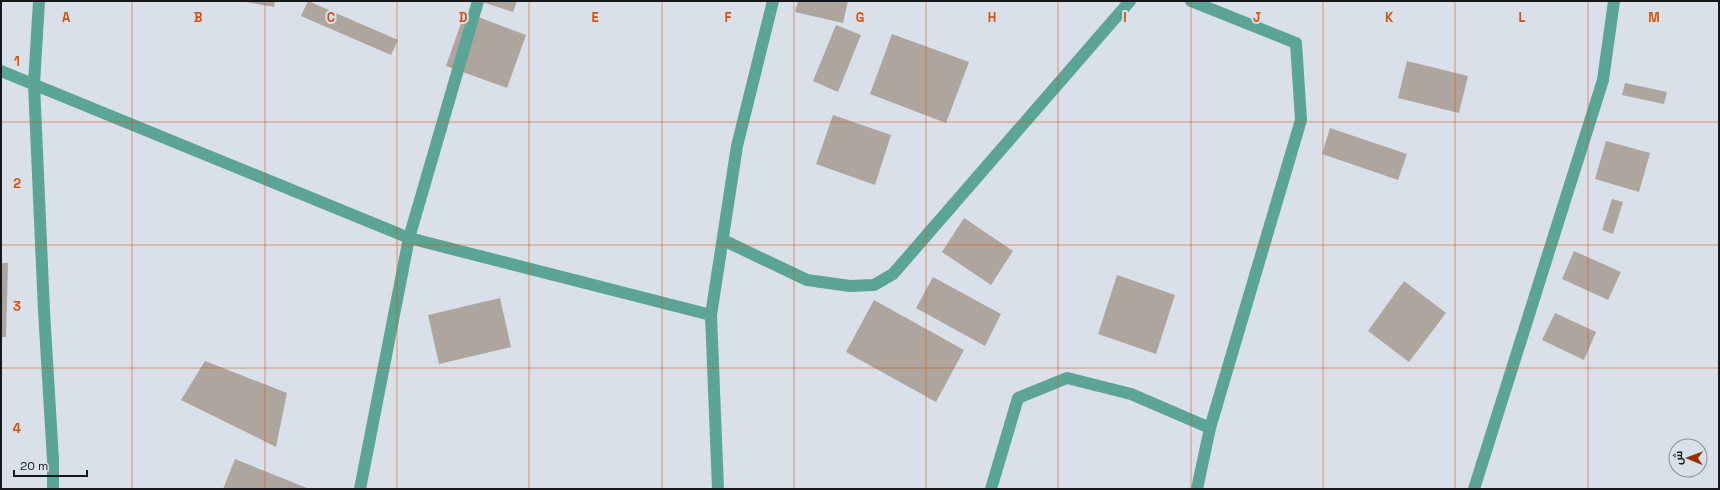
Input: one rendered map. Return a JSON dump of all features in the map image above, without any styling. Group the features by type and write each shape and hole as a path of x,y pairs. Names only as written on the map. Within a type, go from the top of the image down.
{"street":[{"path":"39,1 34,84 53,489"},
{"path":"360,489 409,238 478,1"},
{"path":"718,489 711,315 737,146 773,1"},
{"path":"723,240 807,280 850,286 874,285 894,274 1130,1"},
{"path":"1191,1 1296,43 1300,120 1210,428 1197,489"},
{"path":"1474,489 1603,80 1614,1"},
{"path":"1,71 409,238 711,315"},
{"path":"991,489 1018,398 1067,378 1131,394 1210,428"}],"building":[{"path":"240,1 275,1 274,7"},
{"path":"308,1 398,40 391,55 301,16"},
{"path":"479,1 517,1 513,12"},
{"path":"798,1 848,1 843,23 795,12"},
{"path":"465,12 526,35 507,88 446,66"},
{"path":"836,25 861,35 838,92 813,81"},
{"path":"892,34 969,62 946,123 870,94"},
{"path":"1407,61 1468,76 1459,113 1398,98"},
{"path":"1625,83 1667,92 1664,104 1622,95"},
{"path":"833,115 891,135 875,185 816,164"},
{"path":"1330,128 1407,154 1398,180 1322,154"},
{"path":"1606,141 1650,153 1639,192 1595,179"},
{"path":"1612,199 1623,202 1613,234 1602,230"},
{"path":"964,218 1013,251 991,285 942,252"},
{"path":"1574,251 1621,272 1608,300 1562,279"},
{"path":"1,263 8,263 6,337 1,337"},
{"path":"1117,275 1175,295 1156,354 1098,334"},
{"path":"933,277 1001,314 985,346 916,308"},
{"path":"1404,281 1446,313 1409,362 1368,331"},
{"path":"500,298 511,347 439,364 428,315"},
{"path":"874,300 964,350 936,402 846,352"},
{"path":"1555,313 1596,332 1584,360 1542,340"},
{"path":"205,361 287,393 276,447 181,400"},
{"path":"235,459 307,488 223,489"}]}
